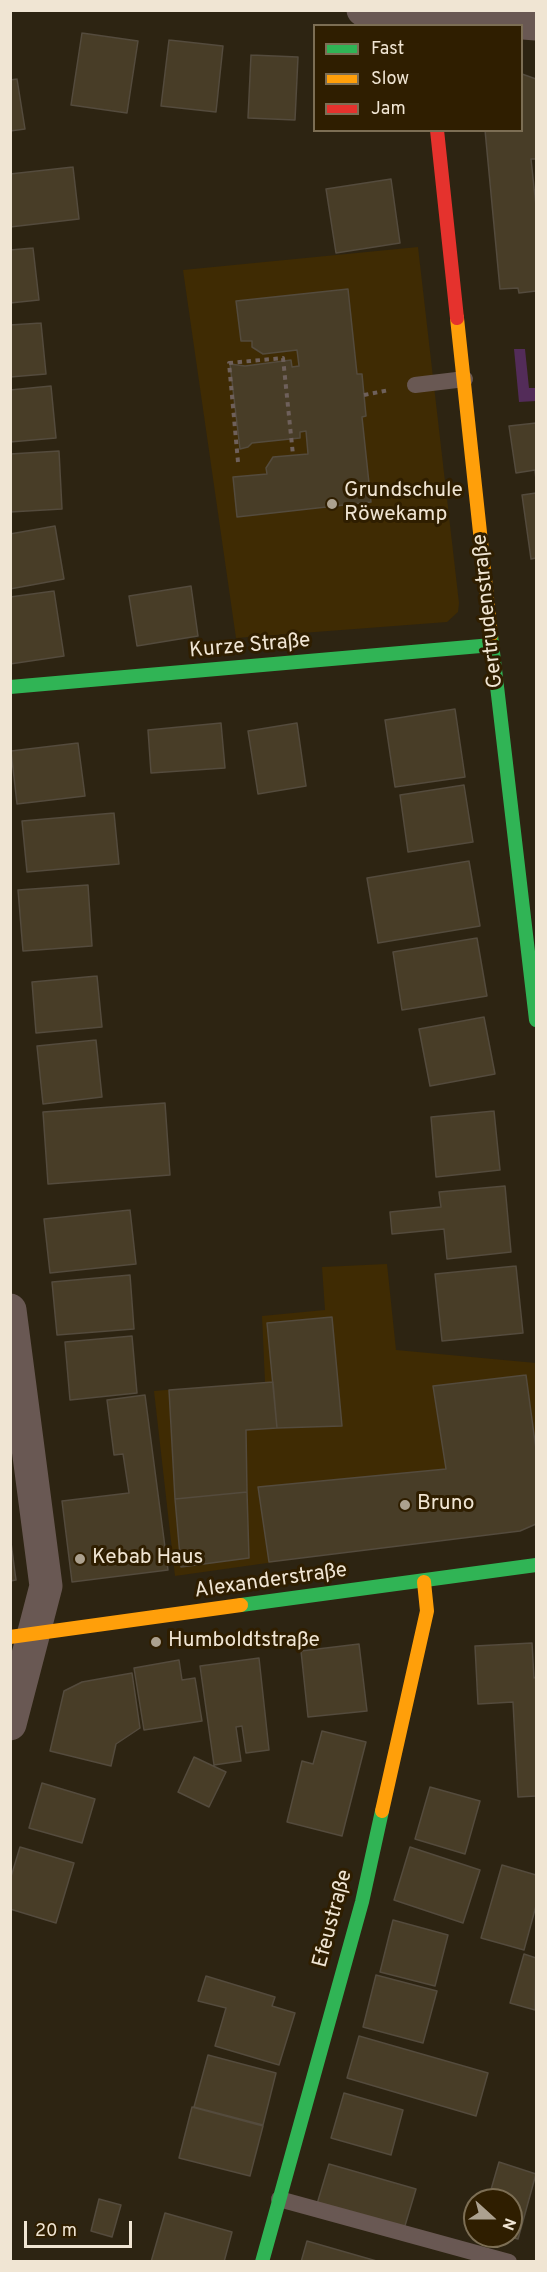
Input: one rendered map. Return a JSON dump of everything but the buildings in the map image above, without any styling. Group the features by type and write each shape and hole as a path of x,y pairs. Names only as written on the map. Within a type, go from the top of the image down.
{"street":[{"path":"363,10 424,24 469,20 537,24"},
{"name":"Gertrudenstraße","path":"437,132 492,645 537,1020"},
{"name":"Kurze Straße","path":"10,687 262,667 492,645"},
{"path":"10,1310 46,1586 23,1635 10,1724"},
{"name":"Alexanderstraße","path":"23,1635 537,1565"},
{"name":"Efeustraße","path":"262,2262 362,1902 427,1611 424,1582"}],"lane":[{"path":"415,385 465,379"},
{"path":"279,2199 509,2262"}],"path":[{"path":"238,462 229,363 284,358 293,455"}],"shaded area":[{"name":"Grundschule Röwekamp","path":"418,247 459,603 458,612 447,622 236,638 183,270"},
{"path":"514,349 525,349 529,388 536,388 536,401 519,402"},
{"path":"387,1264 396,1350 536,1363 536,1525 175,1576 154,1391 265,1382 262,1316 325,1310 322,1267"}],"traffic: fast":[{"path":"491,635 536,1020"},
{"path":"10,687 492,645"},
{"path":"241,1605 536,1565"},
{"path":"262,2262 362,1902 382,1811"}],"traffic: slow":[{"path":"457,318 491,635"},
{"path":"382,1811 427,1611 424,1582"},
{"path":"10,1637 241,1605"}],"traffic: jam":[{"path":"437,132 457,318"}],"place":[{"name":"Grundschule Röwekamp","path":"332,504"},
{"name":"Bruno","path":"405,1505"},
{"name":"Kebab Haus","path":"80,1559"},
{"name":"Humboldtstraße","path":"156,1642"}]}
